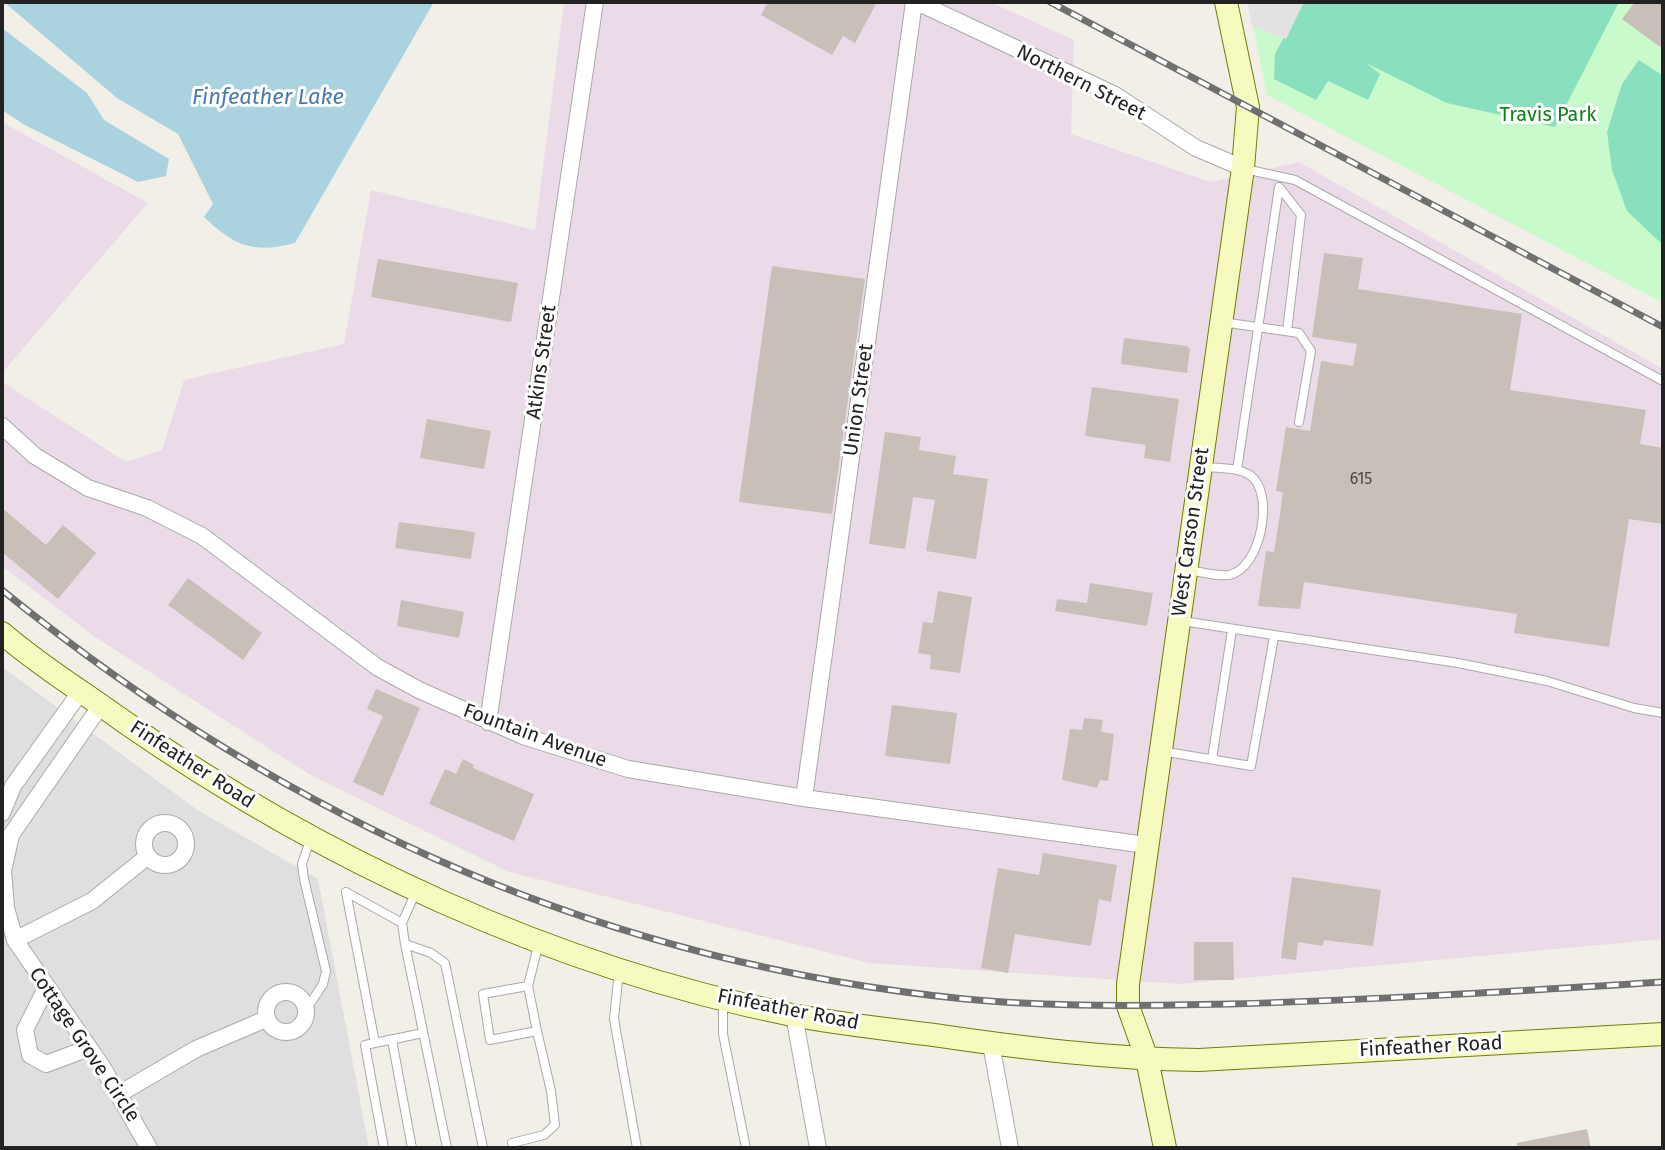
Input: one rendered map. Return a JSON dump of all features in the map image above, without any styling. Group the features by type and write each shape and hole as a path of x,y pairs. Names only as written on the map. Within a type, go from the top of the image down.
{"street":[{"name":"Atkins Street","path":"488,722 595,2"},
{"name":"Northern Street","path":"915,2 1115,95 1196,148 1243,168"},
{"name":"Union Street","path":"804,798 915,2"},
{"name":"West Carson Street","path":"1165,1148 1147,1059 1128,1006 1128,984 1243,168 1248,107 1230,3"},
{"name":"Fountain Avenue","path":"2,426 35,456 88,488 147,508 202,536 377,667 488,722 557,748 628,769 804,798 1146,845"},
{"name":"Finfeather Road","path":"2,633 101,705 276,820 417,889 539,941 619,970 723,999 794,1015 991,1044 1147,1059 1199,1060 1663,1034"},
{"path":"2,813 13,786 81,691"},
{"name":"Cottage Grove Circle","path":"101,705 3,846 6,908 15,940 119,1094 149,1148"},
{"path":"15,940 79,909 148,856"},
{"path":"46,988 25,1030 30,1055 46,1064 89,1048"},
{"path":"282,992 296,994 306,1010 303,1023 293,1031 274,1029 266,1019 270,999 282,992"},
{"path":"794,1015 818,1148"},
{"path":"119,1094 208,1042 266,1019"},
{"path":"991,1044 1010,1148"}],"lane":[{"path":"1243,168 1282,176 1663,381"},
{"path":"1237,470 1282,176"},
{"path":"1279,187 1301,215 1287,331"},
{"path":"1221,322 1299,333 1311,351 1299,422"},
{"path":"1186,569 1227,576 1239,571 1256,551 1263,490 1248,473 1200,467"},
{"path":"1178,621 1473,666 1547,681 1634,708 1663,713"},
{"path":"1212,759 1232,630"},
{"path":"1160,751 1251,766 1274,637"},
{"path":"306,1010 323,984 326,971 302,864 311,837"},
{"path":"417,889 402,923 447,1148"},
{"path":"375,1043 346,892 402,923"},
{"path":"512,1143 544,1135 555,1125 551,1091 528,986 539,941"},
{"path":"405,944 431,953 445,963 483,1148"},
{"path":"619,970 614,1019 637,1148"},
{"path":"528,986 483,994 490,1040 537,1031"},
{"path":"723,999 723,1034 746,1148"},
{"path":"384,1148 365,1045 423,1033"},
{"path":"392,1040 412,1148"}],"shaded area":[{"path":"564,2 990,2 1074,40 1071,134 1211,182 1299,162 1663,369 1663,939 1179,984 870,963 509,872 312,776 95,637 2,566 2,382 126,462 162,450 184,380 344,344 371,190 535,230"},
{"path":"1247,2 1304,2 1286,39 1252,26"},
{"path":"2,122 148,203 2,373"},
{"path":"2,667 199,811 318,879 369,1148 2,1148"}],"green space":[{"name":"Travis Park","path":"1248,2 1663,2 1663,303 1267,95"},
{"path":"1303,2 1619,2 1555,127 1447,103 1366,63 1380,74 1368,100 1328,81 1316,100 1274,79 1275,54"},
{"path":"1639,60 1663,76 1663,245 1627,211 1612,170 1607,132 1622,84"}],"water":[{"name":"Finfeather Lake","path":"4,2 434,2 295,243 268,248 235,241 204,217 213,204 178,134 117,98"},
{"name":"Finfeather Lake","path":"2,28 87,93 104,120 169,159 166,176 138,182 23,124 2,110"}],"building":[{"path":"768,2 877,2 855,43 843,36 832,55 761,15"},
{"path":"1635,2 1663,2 1663,49 1622,19"},
{"path":"1324,253 1363,258 1358,289 1522,314 1510,390 1646,410 1640,444 1663,448 1663,524 1629,519 1609,647 1514,633 1517,614 1304,582 1300,609 1258,606 1266,551 1274,552 1280,514 1283,492 1276,491 1286,427 1310,431 1321,361 1353,366 1357,344 1312,337"},
{"path":"378,259 518,283 511,322 371,297"},
{"path":"772,266 865,279 832,514 739,502"},
{"path":"1124,338 1187,346 1190,349 1187,373 1121,364"},
{"path":"1092,387 1179,399 1170,462 1144,458 1146,445 1085,436"},
{"path":"427,419 491,431 484,469 420,458"},
{"path":"885,432 921,437 919,450 956,456 953,474 988,479 976,559 926,551 935,500 913,497 905,549 869,544"},
{"path":"2,508 46,545 63,525 96,553 58,599 2,552"},
{"path":"399,522 475,532 471,559 395,548"},
{"path":"188,578 262,633 243,660 168,605"},
{"path":"1090,583 1153,593 1147,626 1055,611 1057,599 1087,603"},
{"path":"938,591 972,597 960,673 930,669 931,655 918,653 923,622 933,623"},
{"path":"401,600 464,612 459,638 397,626"},
{"path":"376,689 420,708 383,796 353,782 383,716 367,709"},
{"path":"892,705 957,713 950,764 885,756"},
{"path":"1084,718 1103,720 1101,732 1114,734 1108,781 1100,780 1097,788 1062,780 1070,729 1082,730"},
{"path":"463,759 474,765 473,768 534,794 514,841 429,804 445,769 456,774"},
{"path":"1043,853 1117,865 1111,902 1099,899 1091,946 1015,934 1008,973 981,968 998,868 1039,875"},
{"path":"1292,877 1381,890 1373,946 1324,940 1323,946 1298,942 1296,960 1281,958"},
{"path":"1194,942 1233,942 1234,980 1194,980"},
{"path":"1587,1129 1591,1148 1517,1148 1517,1143"}],"railway":[{"path":"1050,2 1663,327"},
{"path":"2,590 109,672 220,745 334,810 453,866 575,914 701,952 831,980 965,999 1064,1005 1284,1002 1663,982"}]}
